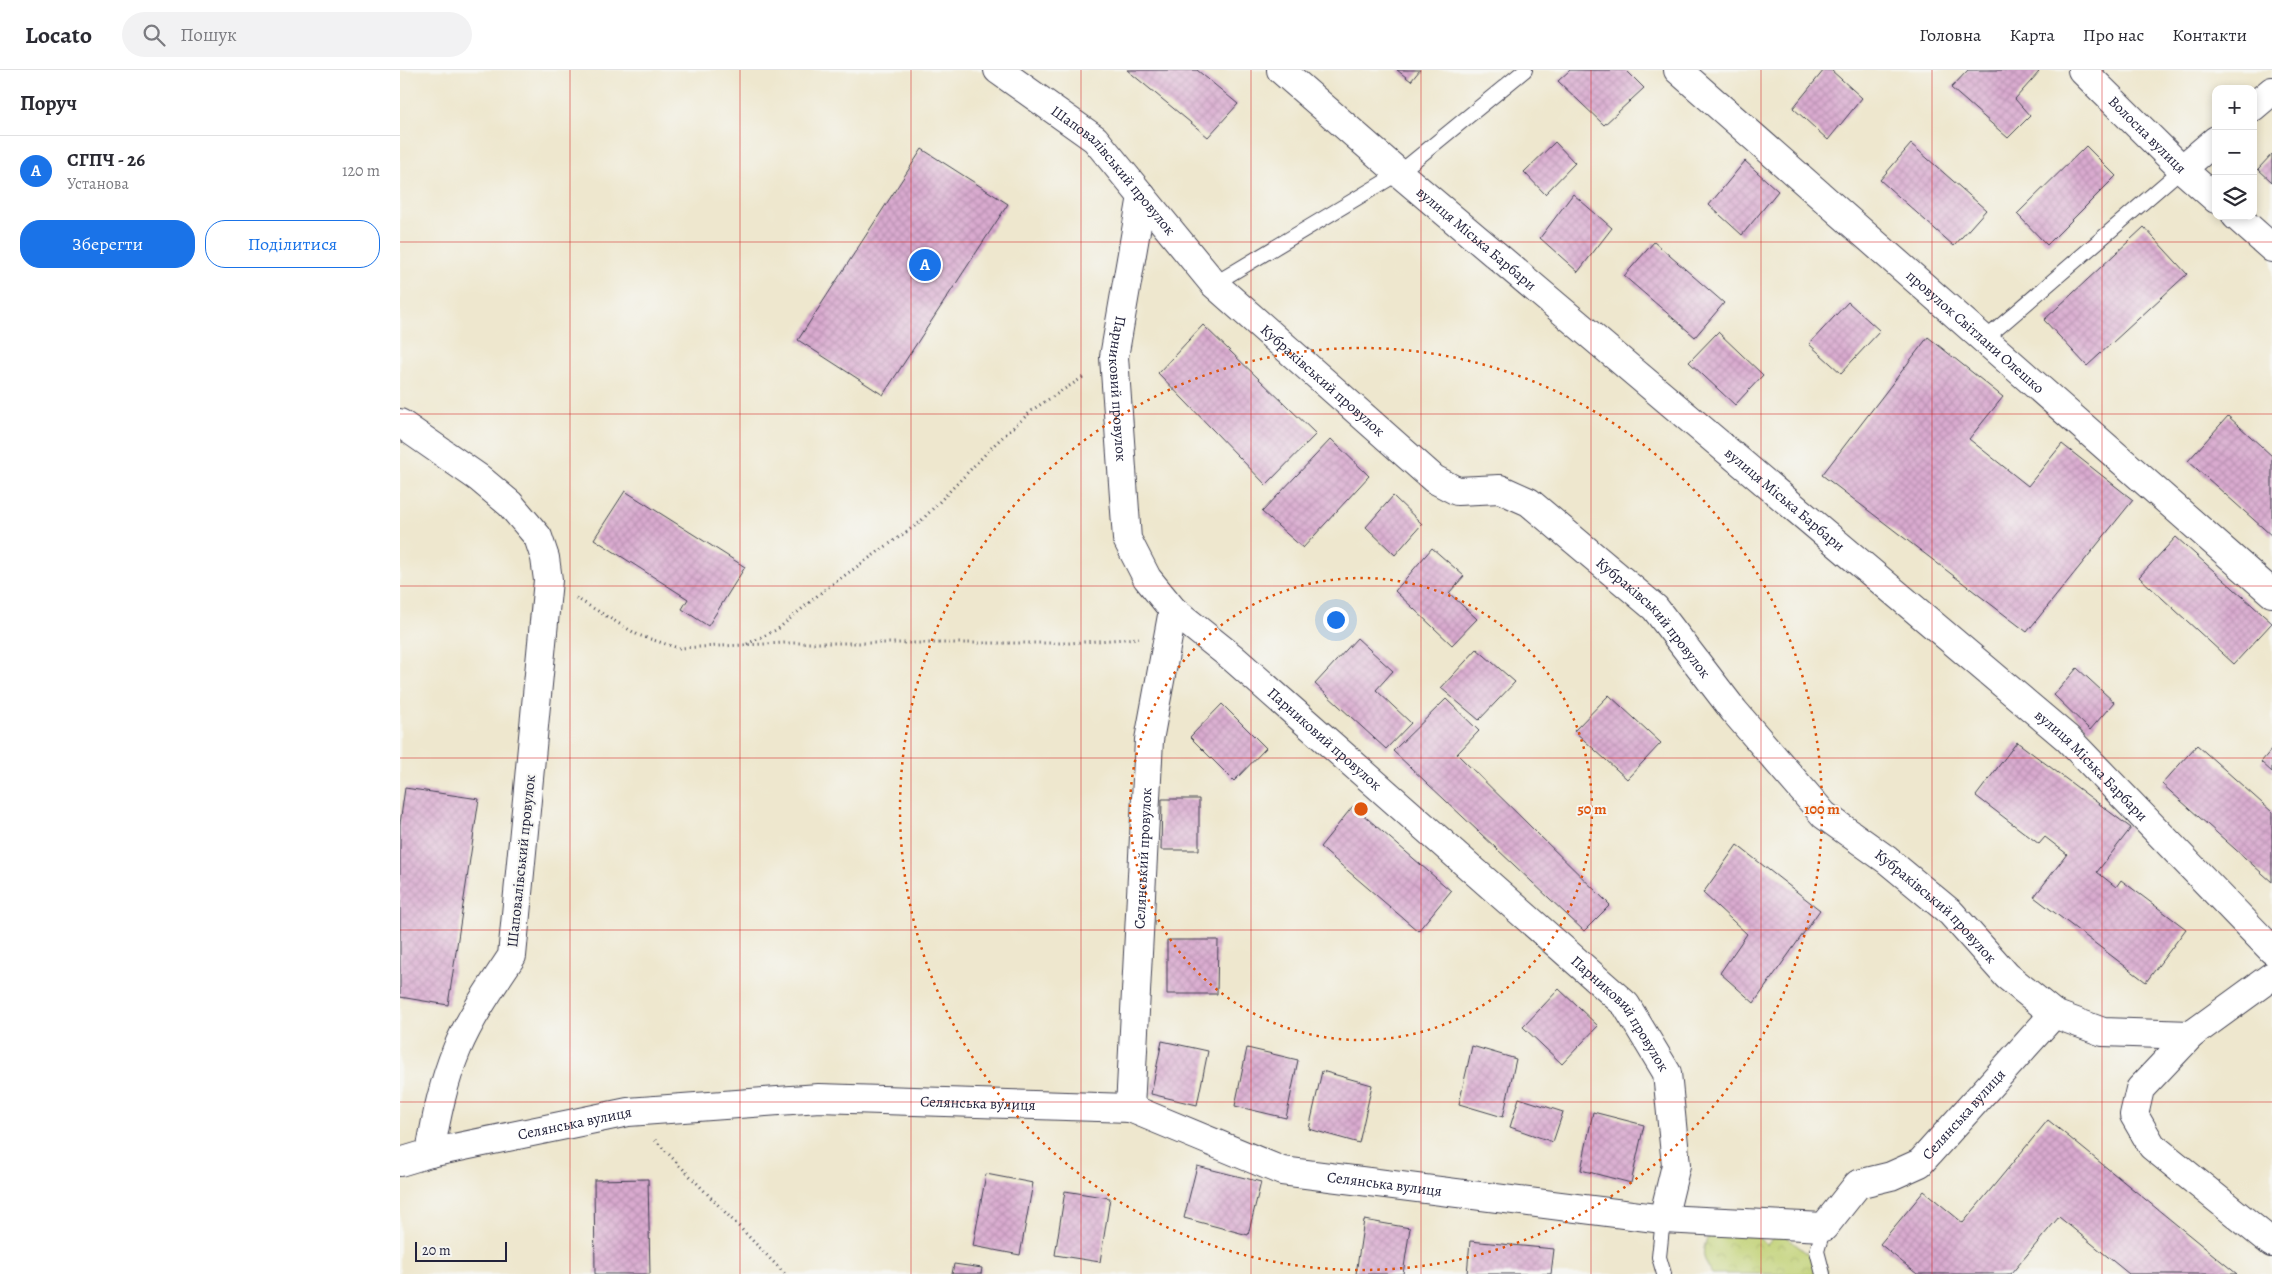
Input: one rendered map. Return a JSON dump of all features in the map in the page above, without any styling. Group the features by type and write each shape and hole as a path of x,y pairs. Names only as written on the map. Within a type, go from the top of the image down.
{"street":[{"name":"Шаповалівський провулок","path":"998,70 1095,139 1214,284"},
{"name":"вулиця Міська Барбари","path":"1281,70 1399,173 2067,738 2272,950"},
{"name":"провулок Світлани Олешко","path":"1678,70 2272,593"},
{"name":"Волосна вулиця","path":"2082,70 2182,169 2212,195"},
{"path":"2257,104 2272,91"},
{"path":"2182,169 2212,143"},
{"name":"Парниковий провулок","path":"1142,196 1114,357 1127,538 1147,578 1171,623 1233,658 1626,1005 1667,1074 1676,1165 1664,1219"},
{"path":"2240,220 2272,248"},
{"name":"Кубраківський провулок","path":"1214,284 1434,479 1457,491 1500,489 1529,502 1655,608 1734,711 1824,815 1887,860 1951,913 2007,976 2054,1014"},
{"name":"Шаповалівський провулок","path":"400,423 479,478 510,504 538,537 545,558 548,580 512,956 480,1002 457,1049 440,1100 430,1154"},
{"name":"Селянський провулок","path":"1130,1108 1149,740 1171,623"},
{"path":"2272,976 2191,1034 2140,1089 2134,1114 2152,1146 2272,1243"},
{"path":"2054,1014 2103,1032 2191,1034"},
{"name":"Селянська вулиця","path":"400,1162 628,1112 819,1098 1130,1108 1282,1172 1664,1219 1824,1227 1858,1184 1891,1176 1920,1163 2054,1014"}],"lane":[{"path":"1214,284 1399,173 1525,70"},
{"path":"1984,340 2182,169"},
{"path":"1664,1219 1660,1257 1664,1274"},
{"path":"1823,1274 1817,1251 1824,1227"}],"path":[{"path":"744,645 778,629 824,590 919,523 996,443 1036,408 1114,357"},
{"path":"548,580 638,636 678,648 786,643 1069,643 1171,623"},
{"path":"628,1112 786,1274"}],"green space":[{"path":"1779,1231 1828,1270 1825,1274 1712,1274 1704,1258 1705,1244 1711,1232 1754,1234 1767,1245"}],"building":[{"path":"1127,70 1197,70 1238,104 1208,137"},
{"path":"1397,70 1420,70 1411,81"},
{"path":"1570,70 1626,70 1644,88 1604,125 1558,81"},
{"path":"1824,70 1831,70 1862,98 1828,140 1793,108"},
{"path":"1968,70 2036,70 2039,72 2015,99 2030,116 2008,138 1951,88"},
{"path":"1555,142 1575,163 1545,194 1524,172"},
{"path":"1911,144 1986,210 1954,246 1880,180"},
{"path":"2086,146 2116,176 2047,245 2017,214"},
{"path":"922,149 1008,204 883,395 798,340"},
{"path":"2272,154 2272,182 2258,169"},
{"path":"1745,161 1778,191 1742,235 1709,205"},
{"path":"1573,194 1612,228 1578,272 1540,238"},
{"path":"2144,227 2187,274 2087,366 2044,320"},
{"path":"1654,242 1724,303 1695,337 1624,276"},
{"path":"1848,302 1880,331 1841,373 1809,344"},
{"path":"1203,325 1316,434 1266,485 1158,373"},
{"path":"1718,332 1763,375 1735,405 1689,362"},
{"path":"1928,337 2003,397 1969,439 2028,486 2062,444 2133,500 2027,632 1822,475"},
{"path":"2228,416 2272,456 2272,536 2188,461"},
{"path":"1331,439 1369,476 1303,548 1262,512"},
{"path":"625,491 745,567 708,626 682,609 688,599 594,539"},
{"path":"1393,496 1422,524 1395,555 1366,527"},
{"path":"2176,537 2272,623 2234,664 2139,577"},
{"path":"1432,548 1464,576 1449,593 1477,619 1452,645 1395,591"},
{"path":"1357,638 1393,671 1376,690 1411,723 1386,749 1315,684"},
{"path":"1477,649 1515,682 1479,720 1441,688"},
{"path":"2077,668 2114,702 2090,730 2054,695"},
{"path":"1609,695 1661,743 1627,779 1574,731"},
{"path":"1446,699 1479,731 1457,754 1610,905 1584,931 1393,751"},
{"path":"1222,704 1266,748 1234,781 1190,737"},
{"path":"2017,742 2131,828 2097,872 2116,887 2121,880 2186,929 2146,982 2034,897 2067,854 2045,837 2039,844 1976,796"},
{"path":"2197,745 2272,812 2272,882 2162,784"},
{"path":"2272,749 2272,772 2261,762"},
{"path":"405,788 479,799 448,1005 400,997 400,824"},
{"path":"1162,799 1199,799 1199,850 1161,850"},
{"path":"1353,806 1451,891 1418,931 1320,847"},
{"path":"1737,845 1820,910 1754,1003 1720,973 1747,934 1703,893"},
{"path":"1167,940 1218,940 1217,994 1167,994"},
{"path":"1559,989 1598,1026 1562,1064 1523,1027"},
{"path":"1162,1041 1208,1051 1197,1105 1151,1094"},
{"path":"1472,1046 1516,1059 1503,1117 1459,1104"},
{"path":"1247,1048 1298,1060 1286,1118 1235,1106"},
{"path":"1322,1071 1372,1085 1359,1143 1309,1129"},
{"path":"1519,1098 1563,1112 1553,1142 1510,1127"},
{"path":"1593,1112 1644,1125 1631,1183 1581,1170"},
{"path":"2048,1120 2237,1274 2129,1274 2059,1217 2011,1274 1917,1274 1880,1244 1924,1191 1963,1223"},
{"path":"1197,1166 1261,1182 1248,1235 1184,1218"},
{"path":"986,1174 1033,1183 1020,1255 973,1246"},
{"path":"648,1179 650,1274 595,1274 594,1180"},
{"path":"1065,1191 1110,1198 1100,1262 1055,1255"},
{"path":"1364,1220 1410,1228 1403,1274 1356,1274"},
{"path":"1470,1241 1554,1249 1551,1274 1467,1274"},
{"path":"954,1264 982,1268 981,1274 952,1274"}],"place":[{"name":"СГПЧ - 26","path":"925,265"}]}
